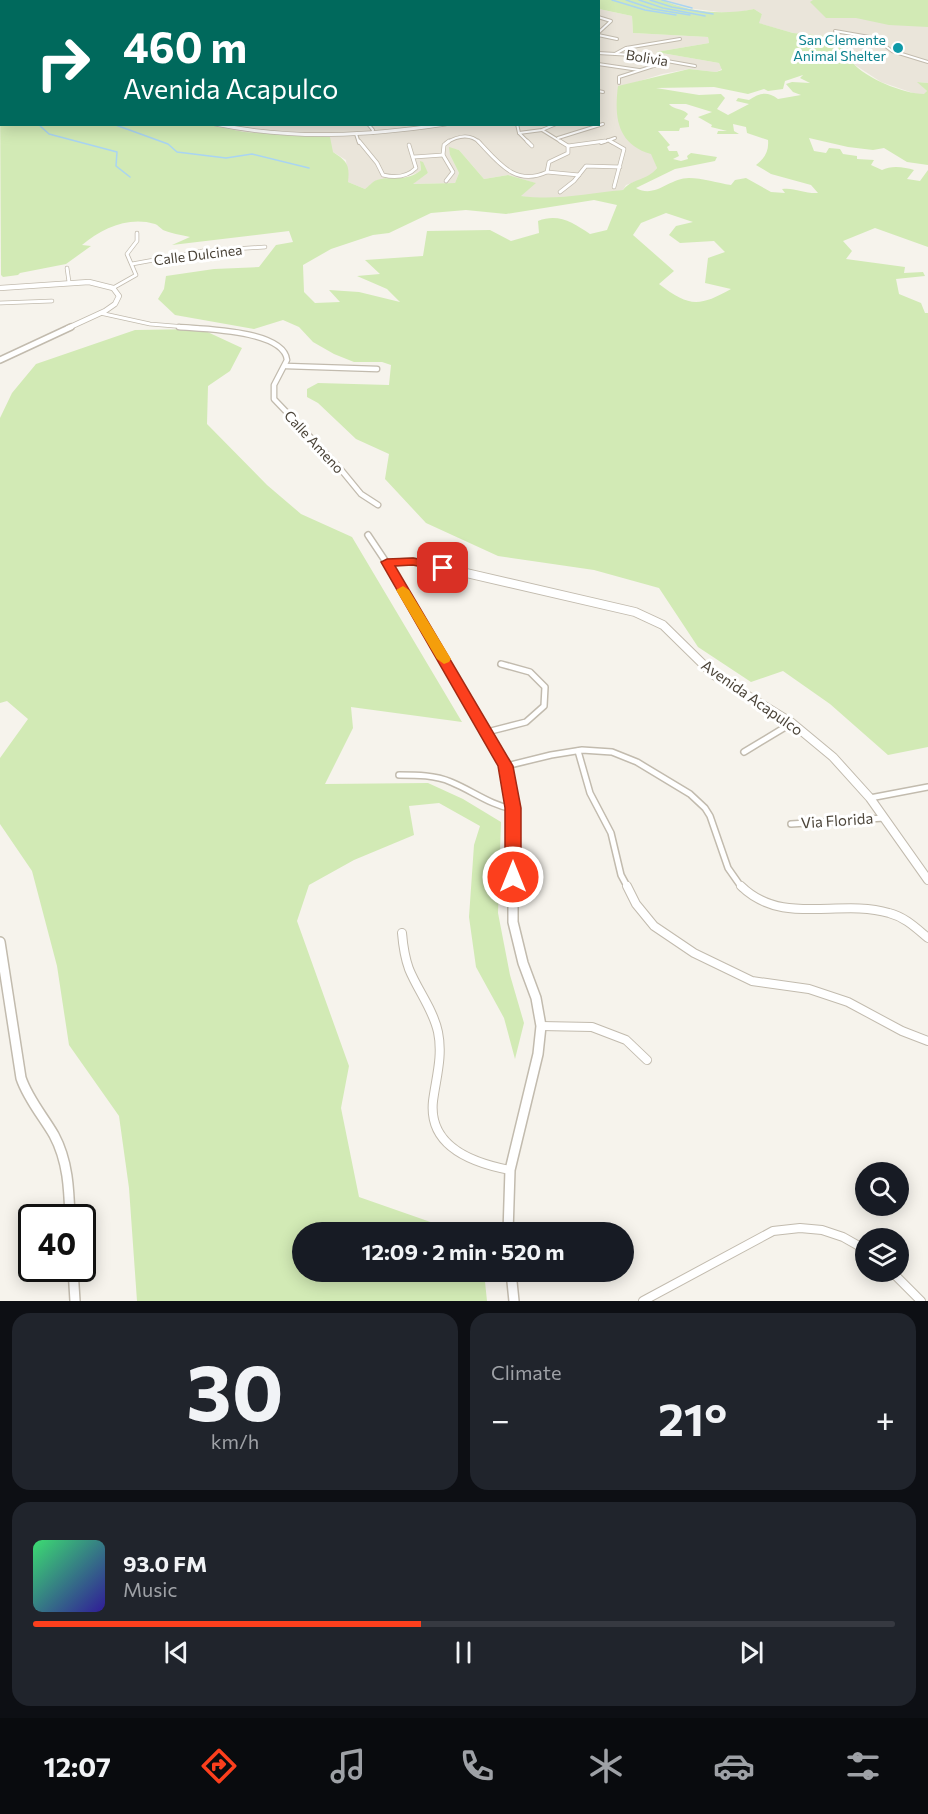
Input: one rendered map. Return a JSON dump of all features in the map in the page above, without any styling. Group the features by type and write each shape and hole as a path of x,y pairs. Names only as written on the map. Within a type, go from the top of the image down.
{"street":[{"path":"600,18 610,20 600,32"},
{"path":"600,27 606,27"},
{"path":"835,31 870,37 880,41 892,51 928,62"},
{"path":"600,35 617,39"},
{"path":"615,54 626,48 680,39"},
{"name":"Bolivia","path":"600,53 695,66"},
{"path":"619,82 619,76 668,62"},
{"path":"600,64 624,66 640,71"},
{"path":"230,126 291,134 356,134 425,126"},
{"path":"369,126 372,131"},
{"path":"517,126 519,133 532,146"},
{"path":"519,133 542,130 551,126"},
{"path":"558,138 597,126"},
{"path":"542,130 568,146 597,144 615,138"},
{"path":"356,134 359,147 380,164 382,175 396,177 414,171 416,168 410,145"},
{"path":"446,181 453,172 442,150 447,142 471,136 506,169 522,178 535,178 548,172 579,175"},
{"path":"608,140 624,149 614,186"},
{"path":"548,172 549,162 568,153 568,146"},
{"path":"414,157 443,155"},
{"path":"560,192 586,166 620,168"},
{"path":"0,288 89,282 113,288 136,275 127,254 137,241 137,233"},
{"name":"Calle Dulcinea","path":"132,264 203,251 265,247"},
{"path":"67,268 69,282"},
{"path":"0,360 103,312 115,304 119,296 113,288"},
{"path":"0,303 52,301"},
{"path":"103,312 149,324 240,333 266,339 283,350 286,356 286,366 377,369"},
{"name":"Calle Ameno","path":"286,366 274,385 274,399 338,466 361,495 378,505"},
{"path":"368,536 387,562 506,766 513,808 513,922 523,963 536,998 541,1026 538,1054 510,1170 508,1222"},
{"name":"Avenida Acapulco","path":"387,562 413,561 635,612 663,625 714,675 792,723 833,757 870,798 928,880"},
{"path":"487,732 526,722 544,706 545,687 530,672 501,664"},
{"path":"744,752 792,723"},
{"path":"506,766 578,751 609,752 627,757 698,801 709,815 732,878 749,895 769,905 796,911 870,908 886,911 911,921 928,938"},
{"path":"578,751 590,793 611,833 621,875 636,904 654,926 694,953 752,981 809,989 848,1002 902,1031 928,1041"},
{"path":"399,775 418,775 451,781 494,805 513,808"},
{"path":"870,798 928,787"},
{"name":"Via Florida","path":"791,824 884,818"},
{"path":"402,933 407,963 439,1031 440,1054 433,1109 438,1132 448,1146 468,1160 483,1166 510,1170"},
{"path":"0,942 7,971 12,1031 21,1081 58,1143 67,1169 69,1204"},
{"path":"541,1026 592,1027 626,1040 646,1060"},
{"path":"643,1301 773,1231 792,1228 830,1231 855,1244"},
{"path":"74,1282 75,1301"},
{"path":"513,1282 514,1301"},
{"path":"902,1282 921,1301"}],"shaded area":[{"path":"663,0 928,0 928,83 918,82 927,91 925,94 916,94 881,82 852,63 838,37 793,33 758,23 762,14 754,9 735,13 719,12 679,7"},
{"path":"600,9 632,16 633,33 708,37 709,43 656,52 719,63 722,69 716,72 689,69 662,74 627,85 657,168 651,176 626,185 623,190 578,197 541,199 520,196 535,183 508,175 484,179 459,150 450,148 450,155 459,173 455,183 412,184 428,173 420,162 421,170 417,173 396,179 377,180 365,189 348,182 346,160 333,152 282,135 211,126 600,126"}],"green space":[{"path":"600,0 663,0 685,8 708,12 754,9 762,14 759,23 793,33 838,37 848,56 858,68 885,84 924,94 927,91 917,82 928,83 928,165 907,162 884,148 873,150 848,147 809,138 814,151 826,153 829,148 840,149 843,154 857,156 857,159 874,160 871,165 882,170 898,167 914,170 907,179 920,181 928,170 928,247 875,228 843,241 852,251 846,259 905,267 904,273 923,272 925,276 896,279 899,294 921,303 925,313 928,313 928,747 888,755 830,704 783,671 751,682 698,647 659,588 594,570 498,556 426,523 385,479 389,454 356,439 318,403 307,397 307,389 318,383 389,385 391,365 382,362 354,362 334,354 313,342 299,327 283,320 254,329 175,315 158,299 164,289 166,276 214,269 259,267 276,245 293,242 289,231 172,245 190,237 163,230 155,224 126,223 98,233 82,245 91,246 66,264 18,275 3,277 1,275 0,126 215,126 244,132 330,137 333,152 346,164 348,182 365,189 377,180 404,178 415,174 421,170 420,161 423,162 428,173 413,184 455,183 459,173 450,155 449,147 459,150 484,179 508,175 536,183 521,196 560,197 623,190 657,168 651,154 631,144 620,128 617,108 618,86 689,69 716,72 722,70 719,63 656,52 709,43 708,37 633,33 632,16 600,9","holes":["803,75 800,78 810,83 786,84 793,92 801,95 778,99 764,94 749,100 738,98 736,101 749,104 728,115 717,109 725,98 721,94 699,95 656,88 714,87 748,94 764,89 768,91 783,89 785,81","669,104 686,104 712,112 698,117 712,125 711,127 727,131 718,131 717,134 739,134 734,131 733,124 746,127 747,133 768,140 766,154 756,165 771,174 811,185 818,193 786,189 782,189 785,193 771,192 746,178 735,180 731,185 689,178 675,181 656,190 643,191 636,188 675,169 715,161 717,157 691,153 687,156 688,159 681,161 673,159 679,156 677,151 669,151 667,147 670,145 658,131 679,131 680,128 689,127 689,121 684,119 688,114","594,200 617,205 607,230 590,234 572,223 553,218 538,221 539,233 511,241 490,230 427,231 423,256 365,260 380,274 357,276 387,289 400,302 359,292 329,290 340,302 315,303 304,292 303,265 331,249 373,235 389,233 431,213 466,210 506,214","666,213 693,222 676,226 669,235 680,243 714,241 725,252 708,258 705,283 731,289 710,299 694,302 678,297 659,284 674,271 633,235 641,223"]},
{"path":"813,0 928,0 928,27 889,25 856,18 826,18 810,2"},
{"path":"201,329 242,348 230,371 208,386 207,424 267,485 301,514 352,537 462,722 351,707 353,728 325,784 428,783 463,799 501,822 498,913 510,975 524,1023 515,1059 504,1018 476,967 469,917 474,845 480,826 439,803 409,806 414,835 354,860 309,885 297,921 349,1066 341,1108 359,1197 431,1222 292,1222 292,1282 485,1282 487,1301 137,1301 129,1188 119,1116 69,1045 57,966 32,871 0,824 0,758 28,719 7,701 0,703 0,418 12,393 36,364 135,330"}],"waterway":[{"path":"612,0 645,10 676,15"},
{"path":"626,0 653,9 690,15"},
{"path":"639,0 663,8 705,16"},
{"path":"650,0 672,7 713,14"},
{"path":"662,0 692,8"},
{"path":"40,126 49,134 117,152 116,166 130,177"},
{"path":"118,126 168,144 177,152 226,158 252,154 309,168"}],"slow traffic":[{"path":"403,590 444,659"}],"place":[{"name":"San Clemente Animal Shelter","path":"898,48"}],"route":[{"path":"443,568 413,561 387,562 506,766 513,808 513,877"}]}
